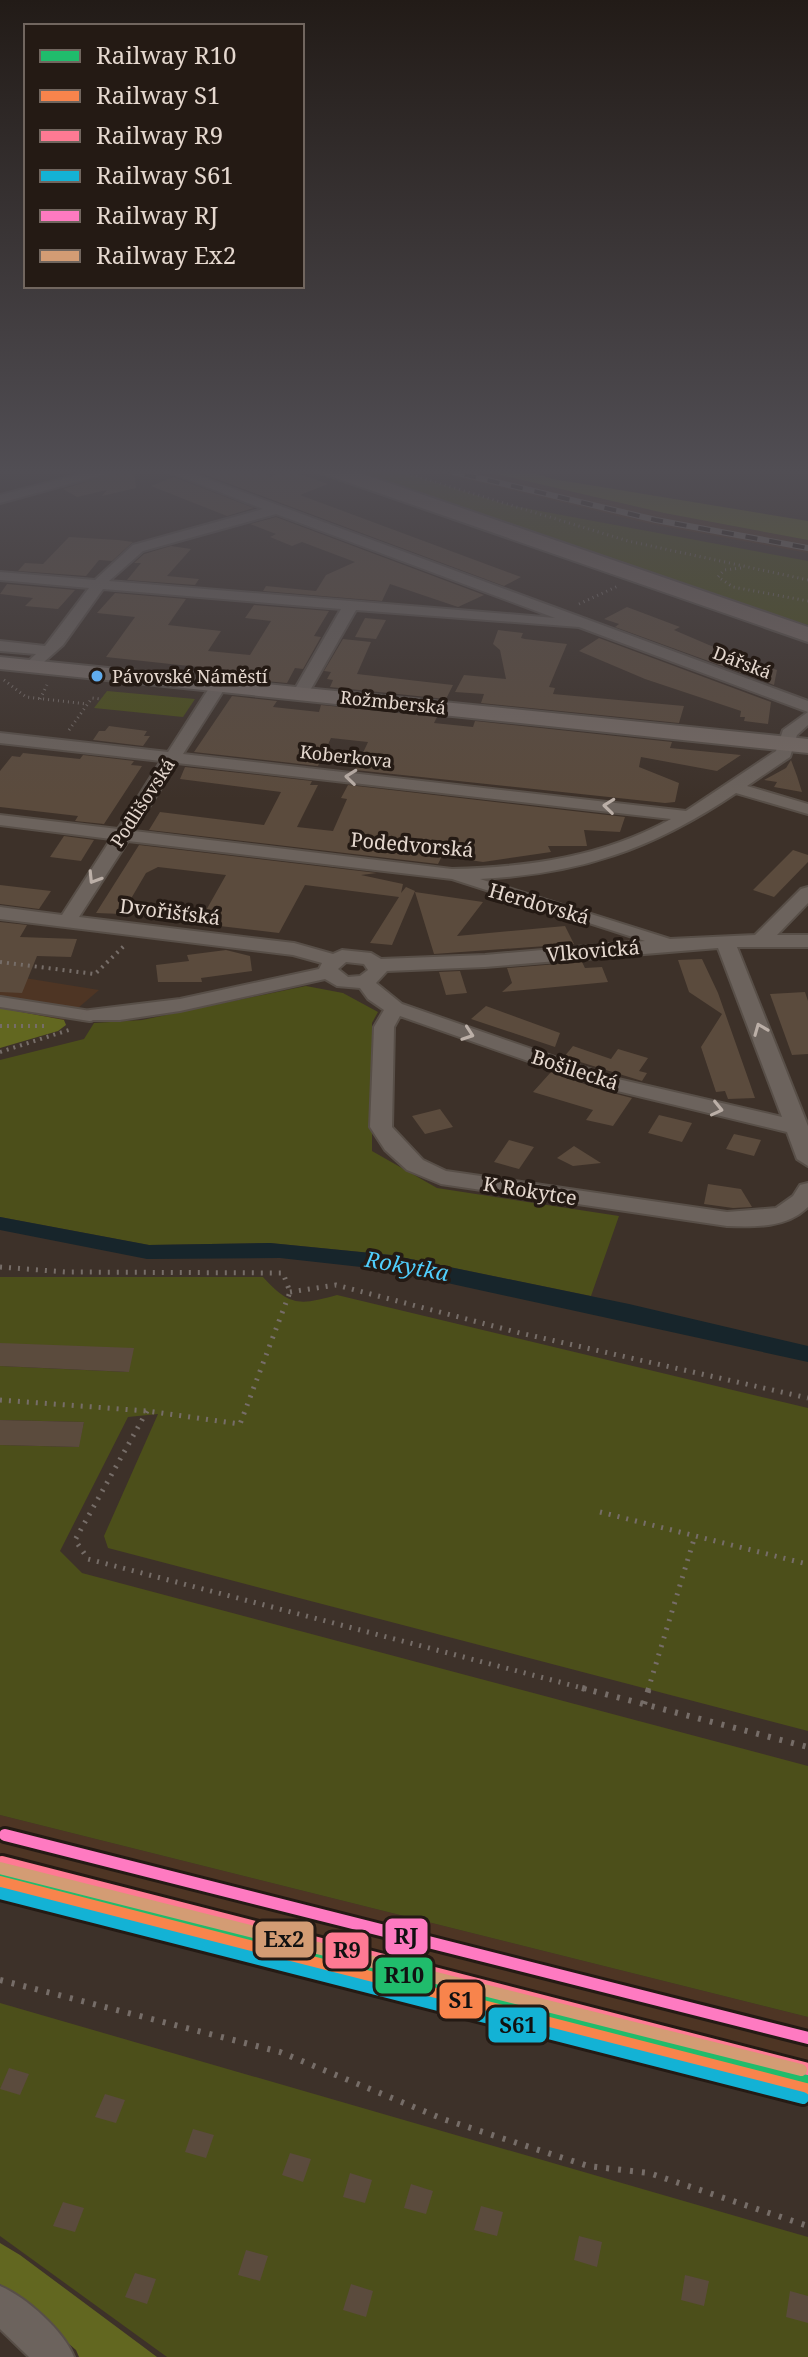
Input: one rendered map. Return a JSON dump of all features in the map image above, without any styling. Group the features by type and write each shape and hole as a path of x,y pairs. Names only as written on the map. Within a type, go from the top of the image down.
{"main road":[{"path":"646,579 808,635"}],"street":[{"path":"34,579 545,624 587,624"},
{"path":"38,658 107,579"},
{"name":"Dářská","path":"463,579 808,707"},
{"path":"300,694 350,607"},
{"name":"Rožmberská","path":"0,646 38,658 219,685 797,745"},
{"name":"Rožmberská","path":"2,672 38,658"},
{"name":"Podlišovská","path":"67,921 219,685"},
{"path":"797,745 789,733 808,717"},
{"name":"Koberkova","path":"0,738 686,816"},
{"name":"Podedvorská","path":"0,820 452,874 494,874 576,863 643,841 797,745"},
{"path":"733,787 808,809"},
{"name":"Herdovská","path":"452,874 466,883 674,944"},
{"path":"761,940 808,893"},
{"name":"Dvořišťská","path":"0,913 294,949 331,966"},
{"name":"Vlkovická","path":"331,966 361,956 371,973 422,965 674,944 808,941"},
{"path":"726,943 799,1128 808,1159"},
{"path":"90,1016 131,1014 176,1006 331,966"},
{"name":"Bošilecká","path":"371,973 375,995 395,1008 612,1084 799,1128"},
{"name":"K Rokytce","path":"395,1008 384,1027 381,1127 393,1145 415,1165 441,1177 727,1219 760,1220 783,1215 803,1202 808,1190"},
{"path":"0,2304 56,2357"}],"lane":[{"path":"0,1002 90,1016"}],"path":[{"path":"721,579 733,587 808,601"},
{"path":"559,614 622,583"},
{"path":"2,672 26,697 87,704"},
{"path":"58,744 92,698 101,699"},
{"path":"0,962 95,974 139,931"},
{"path":"0,1052 53,1037 90,1016"},
{"path":"0,1267 66,1272 283,1273 290,1292 240,1424 147,1411 0,1400"},
{"path":"290,1292 336,1285 520,1333 808,1398"},
{"path":"147,1411 75,1540 88,1559 808,1747"},
{"path":"600,1512 803,1563"},
{"path":"644,1704 695,1536"},
{"path":"0,1980 51,1996 280,2052 443,2119 588,2166 649,2173 808,2226"}],"shaded area":[{"path":"0,974 99,990 64,1020 0,1008"},
{"path":"0,1815 808,2017 808,2105 0,1896"}],"green space":[{"path":"660,579 808,579 808,625"},
{"path":"107,691 195,699 183,717 94,708"},
{"path":"306,986 343,993 378,1012 372,1023 372,1151 437,1188 619,1216 591,1296 391,1255 270,1243 149,1245 0,1217 0,1060 84,1039 94,1023 142,1020"},
{"path":"0,1008 64,1020 66,1025 58,1031 0,1048"},
{"path":"0,1277 263,1277 281,1294 296,1301 314,1301 337,1295 808,1408 808,1731 108,1548 104,1536 158,1414 128,1417 60,1551 82,1573 808,1766 808,2017 0,1815 0,1445 78,1447 84,1422 0,1420 0,1366 128,1372 0,1343"},
{"path":"0,2003 808,2237 808,2357 167,2357 0,2236"},
{"path":"0,2243 157,2357 79,2357 76,2350 0,2284"}],"water":[{"name":"Rokytka","path":"0,1217 149,1245 270,1243 391,1255 629,1304 808,1346 808,1362 388,1270 280,1258 147,1259 0,1230"}],"building":[{"path":"128,579 199,579 195,585"},
{"path":"324,579 441,579 484,595 458,607 390,584 382,601 263,591 266,586 316,591"},
{"path":"485,579 517,579 504,586"},
{"path":"7,584 75,590 58,609 25,606 33,598 0,594"},
{"path":"115,593 186,599 168,625 221,631 208,651 250,655 271,621 245,618 254,605 329,611 314,636 321,637 303,669 295,668 287,683 233,678 226,670 106,657 135,617 97,613"},
{"path":"627,607 680,627 674,630 709,645 777,670 774,685 615,627 619,624 604,619"},
{"path":"365,618 386,620 376,639 355,637"},
{"path":"498,630 523,633 521,638 525,639 567,644 549,687 555,688 553,694 684,706 679,723 481,703 484,694 455,692 464,675 506,679 500,650 493,644"},
{"path":"599,638 771,702 768,724 744,721 745,717 740,717 741,711 645,679 579,651"},
{"path":"343,639 371,642 357,674 453,685 446,699 330,687 333,680 327,679 331,672 324,671"},
{"path":"232,696 277,701 273,707 319,712 321,705 437,717 434,723 473,727 475,721 672,742 670,748 741,755 717,771 641,757 639,767 679,783 675,802 665,803 355,770 368,742 331,738 318,766 194,752"},
{"path":"109,726 147,731 144,736 150,736 143,746 93,740 99,731 105,731"},
{"path":"23,753 80,759 83,755 134,761 131,765 142,766 104,824 75,821 78,816 0,807 0,771 12,756 20,757"},
{"path":"791,760 802,792 774,787 777,782 764,780 786,768"},
{"path":"185,767 312,781 310,785 318,785 297,827 333,831 347,799 341,798 348,785 625,817 620,832 584,830 587,846 548,846 551,852 483,862 442,856 438,864 149,830 160,812 264,825 281,792 180,779"},
{"path":"64,836 94,840 81,861 50,857"},
{"path":"139,845 377,873 361,875 403,884 401,893 406,887 415,891 392,945 370,943 399,897 305,885 279,933 211,925 200,921 226,875 158,867 146,873 122,914 96,913"},
{"path":"793,850 808,855 808,862 774,897 753,890"},
{"path":"0,885 51,891 39,909 0,904"},
{"path":"415,892 483,902 457,936 565,926 574,944 434,954"},
{"path":"0,922 27,925 20,937 77,939 71,957 37,956 22,993 0,992"},
{"path":"226,950 250,956 252,971 201,978 202,982 158,982 156,965 189,961 187,955"},
{"path":"702,959 718,993 755,1098 728,1099 725,1091 716,1092 701,1047 722,1014 689,992 678,960"},
{"path":"582,962 585,968 602,967 608,982 502,992 512,983 507,968"},
{"path":"460,971 467,993 446,995 439,972"},
{"path":"805,992 808,1001 808,1054 792,1055 770,994"},
{"path":"486,1006 560,1033 555,1047 471,1019"},
{"path":"573,1046 611,1059 618,1049 648,1058 639,1071 647,1073 642,1081 564,1057"},
{"path":"551,1072 632,1098 613,1126 586,1120 593,1110 533,1092"},
{"path":"440,1109 453,1127 425,1134 412,1116"},
{"path":"659,1115 692,1123 682,1142 648,1133"},
{"path":"734,1134 761,1140 754,1156 726,1149"},
{"path":"509,1140 534,1147 519,1169 494,1162"},
{"path":"574,1146 601,1163 573,1166 557,1158"},
{"path":"708,1184 741,1189 752,1207 704,1204"},
{"path":"0,1343 134,1348 129,1372 0,1366"},
{"path":"0,1420 84,1422 79,1447 0,1445"},
{"path":"9,2068 29,2074 20,2095 0,2089"},
{"path":"105,2094 125,2100 116,2123 95,2117"},
{"path":"193,2129 214,2135 206,2158 185,2152"},
{"path":"290,2153 311,2159 303,2182 282,2175"},
{"path":"350,2173 372,2180 365,2203 343,2197"},
{"path":"411,2184 433,2191 426,2214 404,2208"},
{"path":"63,2202 84,2208 75,2232 53,2226"},
{"path":"481,2206 503,2212 497,2236 474,2230"},
{"path":"579,2236 602,2242 597,2267 574,2260"},
{"path":"246,2250 268,2256 260,2281 238,2275"},
{"path":"135,2273 156,2279 147,2304 125,2297"},
{"path":"685,2275 709,2281 704,2306 681,2300"},
{"path":"351,2284 373,2291 366,2317 343,2310"},
{"path":"790,2291 808,2296 808,2323 786,2317"}],"rail line":[{"name":"RJ","path":"5,1835 808,2038"},
{"name":"R9","path":"2,1862 808,2069"},
{"name":"Ex2","path":"0,1868 801,2070"},
{"name":"R10","path":"0,1872 808,2079"},
{"name":"S1","path":"0,1882 806,2089"},
{"name":"S61","path":"0,1893 803,2098"}],"place":[{"name":"Pávovské Náměstí","path":"97,676"}]}
